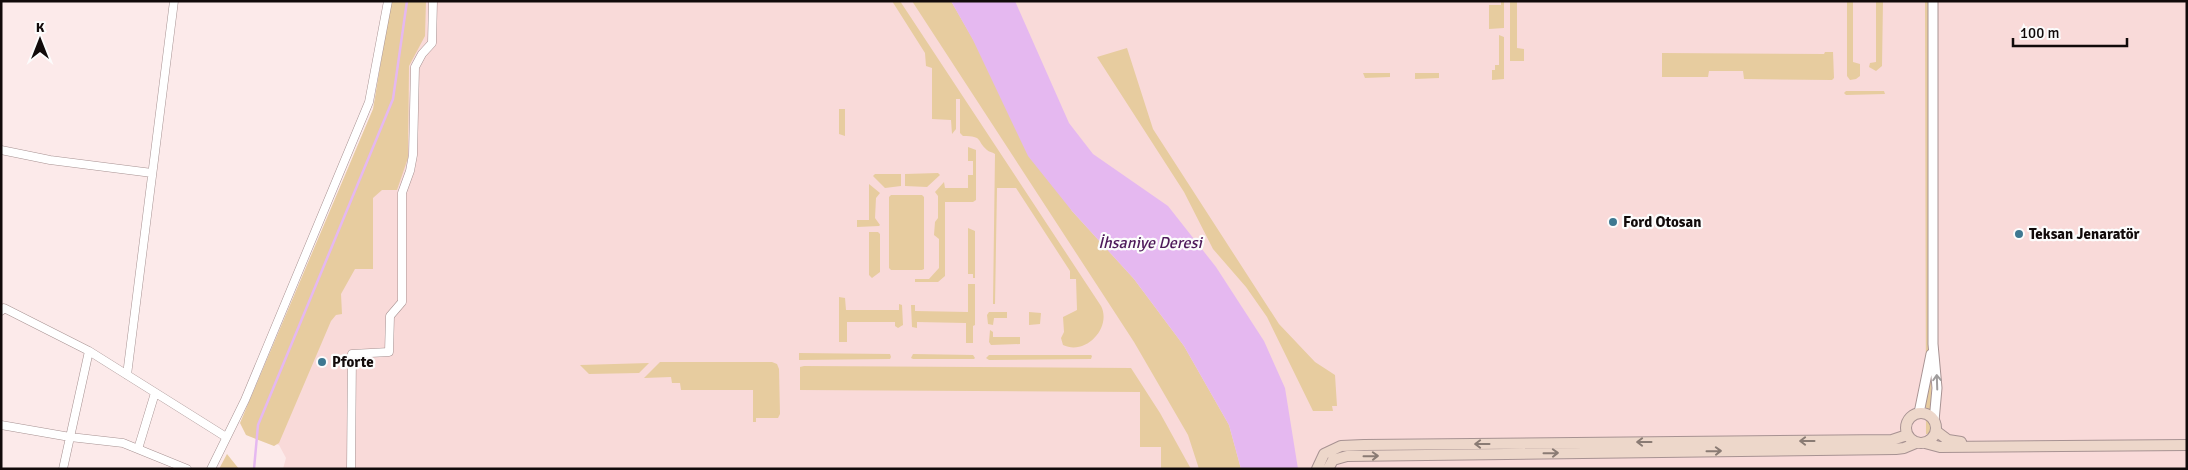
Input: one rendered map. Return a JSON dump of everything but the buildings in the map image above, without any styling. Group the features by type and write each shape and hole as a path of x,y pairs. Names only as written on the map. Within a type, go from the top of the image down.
{"main road":[{"path":"2187,438 1956,442 1948,440 1928,415 1920,413 1908,420 1905,429 1907,435 1920,443 1940,447 2187,445"},
{"path":"1328,469 1334,460 1347,456 1896,449 1932,438 1935,426"},
{"path":"1317,469 1324,454 1341,446 1892,440 1907,435"}],"street":[{"path":"127,375 174,1"},
{"path":"211,469 248,391 370,102 388,1"},
{"path":"351,469 352,354 389,352 390,316 402,302 402,193 410,171 413,155 415,67 422,54 432,43 432,1"},
{"path":"1933,1 1933,344 1938,388 1935,426"},
{"path":"1,150 50,160 152,173"},
{"path":"1,311 4,308 89,352 226,437"},
{"path":"1920,413 1933,344"},
{"path":"63,469 89,352"},
{"path":"138,450 155,393"},
{"path":"1,425 70,437 123,443 187,469"}],"shaded area":[{"path":"391,1 426,1 425,36 409,66 408,158 397,190 382,190 373,198 373,269 355,269 341,294 342,314 336,315 331,321 279,443 274,446 246,435 240,423 373,109"},
{"path":"394,1 2187,1 2187,469 283,469 286,458 279,445 247,434 376,110"},
{"path":"892,1 900,1 1101,306 1103,322 1095,338 1088,343 1080,347 1063,345 1061,338 1064,332 1063,317 1077,310 1076,279 1070,279 1070,271 1016,188 997,188 995,304 993,304 995,154 987,150 977,138 963,136 960,133 960,99 956,99 956,129 952,134 951,120 932,119 932,68 926,66 925,53"},
{"path":"912,1 951,1 1072,211 1134,279 1184,346 1229,425 1241,469 1199,469 1188,435 1134,342"},
{"path":"1501,1 1504,1 1504,28 1489,29 1489,5 1501,5"},
{"path":"1510,1 1517,1 1517,48 1524,49 1524,61 1510,61"},
{"path":"1847,1 1853,1 1853,62 1860,64 1860,76 1850,80 1847,76"},
{"path":"1876,1 1883,1 1882,66 1876,71 1869,67 1870,63 1876,62"},
{"path":"1925,1 1935,1 1931,435 1926,434"},
{"path":"1499,35 1504,37 1504,79 1492,80 1492,70 1495,70 1495,65 1499,65"},
{"path":"1127,48 1153,129 1279,324 1315,362 1335,375 1337,406 1332,406 1333,411 1313,411 1267,317 1246,287 1213,249 1184,192 1097,57"},
{"path":"1825,52 1833,52 1834,78 1832,80 1744,79 1743,71 1709,71 1708,77 1662,77 1662,53 1824,54"},
{"path":"1363,73 1390,73 1390,77 1365,78"},
{"path":"1415,73 1439,73 1439,78 1415,79"},
{"path":"1846,91 1884,91 1885,94 1846,95 1844,93"},
{"path":"839,109 845,109 845,136 839,134"},
{"path":"968,147 976,150 976,200 973,202 945,202 945,276 938,282 915,282 915,279 929,279 939,268 939,239 934,235 935,222 938,218 938,196 935,192 944,182 945,188 968,188 968,175 973,175 973,161 968,161"},
{"path":"938,173 940,175 927,187 905,186 905,174"},
{"path":"875,174 901,174 901,186 885,188 873,176"},
{"path":"869,184 880,193 876,198 875,218 880,225 857,227 857,220 869,220"},
{"path":"891,195 922,195 924,197 924,269 922,270 891,270 889,268 889,197"},
{"path":"968,228 975,231 975,278 973,278 973,274 968,274"},
{"path":"869,232 878,232 880,234 880,272 872,278 869,275"},
{"path":"968,284 975,284 973,343 966,343 966,323 917,322 917,328 912,327 911,305 915,305 915,311 968,312"},
{"path":"839,297 845,298 846,310 899,310 899,304 902,305 903,325 898,328 895,326 895,322 847,322 847,342 839,342"},
{"path":"989,312 1007,312 1007,318 994,318 993,325 988,324 987,315"},
{"path":"1029,312 1041,313 1040,324 1029,325"},
{"path":"990,330 993,332 993,337 1020,337 1020,344 991,345 989,342"},
{"path":"799,353 890,354 891,357 890,359 799,360"},
{"path":"913,354 973,355 975,358 913,359 911,358"},
{"path":"989,355 1092,356 1091,359 989,360 986,358"},
{"path":"660,362 772,362 777,364 779,369 780,414 778,418 756,418 756,422 753,422 753,390 681,390 680,383 672,383 671,377 644,378"},
{"path":"649,363 639,373 589,374 580,365"},
{"path":"800,367 1131,368 1160,413 1191,469 1161,469 1161,447 1140,447 1140,392 800,390"},
{"path":"227,454 239,469 219,469"}],"water":[{"name":"İhsaniye Deresi","path":"951,1 1015,1 1069,123 1093,154 1168,206 1216,267 1264,341 1285,388 1298,469 1241,469 1229,425 1184,346 1134,279 1072,211 1028,156 973,40"}],"waterway":[{"path":"254,469 258,425 393,99 407,1"}],"place":[{"name":"Ford Otosan","path":"1613,222"},
{"name":"Teksan Jenaratör","path":"2019,234"},
{"name":"Pforte","path":"322,362"}]}
